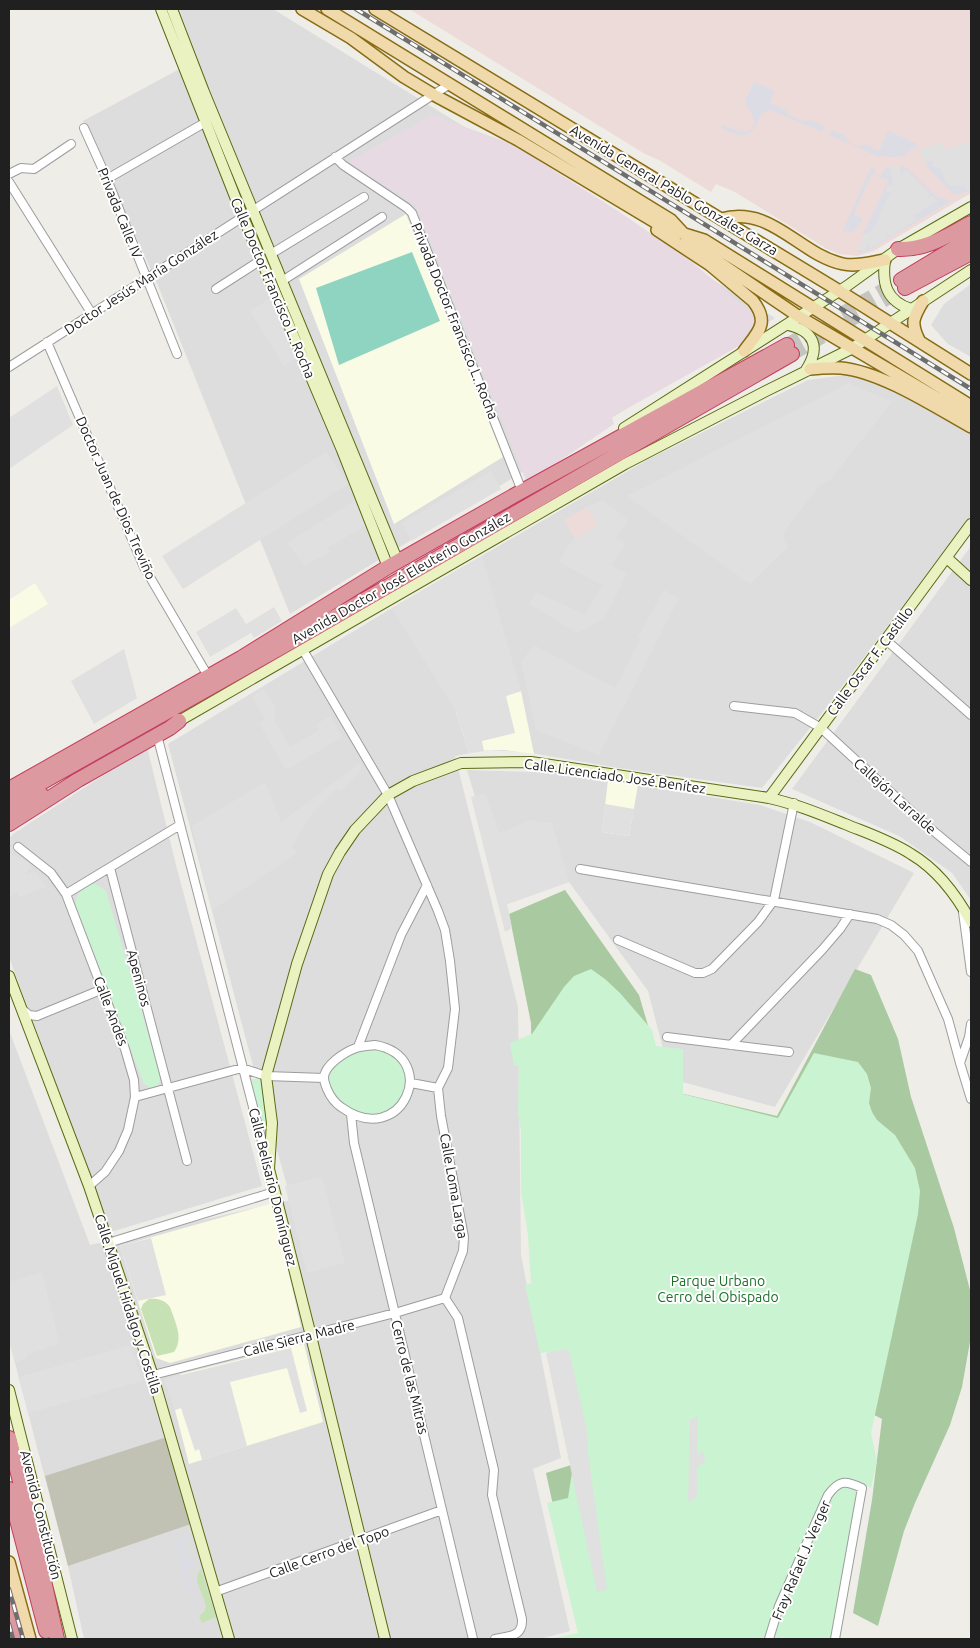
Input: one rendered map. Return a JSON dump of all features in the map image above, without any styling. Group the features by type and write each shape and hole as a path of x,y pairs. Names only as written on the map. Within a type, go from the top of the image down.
{"highway":[{"path":"898,250 911,250 928,246 971,223"},
{"path":"971,238 903,284 971,253"},
{"name":"Avenida Doctor José Eleuterio González","path":"9,789 241,658 393,564 611,440 790,349 190,699 9,801"},
{"path":"9,813 76,771 181,711 190,699"},
{"path":"62,780 167,724 179,721"},
{"path":"9,824 78,780 179,721"},
{"path":"9,1438 35,1540 57,1639"},
{"name":"Avenida Constitución","path":"9,1489 48,1639"},
{"path":"9,1526 29,1594 43,1620"},
{"path":"9,1604 18,1639"}],"main road":[{"name":"Avenida General Pablo González Garza","path":"302,9 351,38 404,77 434,95 518,140 666,228 704,240 971,406"},
{"name":"Avenida General Pablo González Garza","path":"327,9 671,220 695,246 906,386 971,418"},
{"name":"Avenida General Pablo González Garza","path":"374,9 840,291 971,374"},
{"path":"629,206 645,222 710,265 753,301 761,313 762,323 760,329 744,351"},
{"path":"720,219 733,215 749,216 765,221 826,258 844,264 854,265 885,260"},
{"path":"920,342 915,331 914,320 924,301"},
{"path":"895,358 906,386"},
{"path":"808,370 835,368 856,370 893,385 906,386 971,427"},
{"path":"9,1562 30,1639"}],"street":[{"name":"Calle Doctor Francisco L. Rocha","path":"161,9 171,17 200,94 272,254 336,423 393,564"},
{"name":"Doctor Jesús María González","path":"9,367 450,84"},
{"name":"Calle Doctor Francisco L. Rocha","path":"200,94 206,122 243,217 336,423"},
{"path":"108,178 206,122"},
{"name":"Privada Calle IV","path":"84,128 108,178 177,354"},
{"path":"9,174 21,168 34,169 71,144"},
{"name":"Privada Doctor Francisco L. Rocha","path":"335,157 343,165 412,213 522,491"},
{"path":"9,182 92,314"},
{"path":"272,254 364,197"},
{"path":"611,440 621,430 840,291 898,250 971,207"},
{"path":"282,281 382,217"},
{"path":"216,289 261,260"},
{"path":"885,260 883,274 889,293 902,306 911,309"},
{"name":"Avenida Doctor José Eleuterio González","path":"179,721 625,464 851,349 971,270"},
{"path":"788,324 805,332 813,343 814,355 808,370"},
{"name":"Doctor Juan de Dios Treviño","path":"47,342 144,567 208,676"},
{"name":"Calle Oscar F. Castillo","path":"769,798 971,524"},
{"path":"947,558 971,580"},
{"path":"886,640 971,715"},
{"path":"303,650 388,795 427,885 444,930 450,961 455,1009 448,1068 438,1088 411,1083"},
{"name":"Callejón Larralde","path":"734,706 794,713 821,728 926,824 971,862"},
{"name":"Calle Belisario Domínguez","path":"157,735 311,1335 385,1639"},
{"name":"Calle Licenciado José Benítez","path":"269,1169 272,1123 266,1076 297,964 328,874 355,830 388,795 413,781 460,763 531,762 794,803 912,854 939,876 962,904 971,922"},
{"path":"618,940 695,972 703,973 712,970 758,922 774,900 794,803"},
{"path":"66,894 180,825"},
{"name":"Calle Andes","path":"18,847 51,874 66,894 125,1049 134,1080 136,1097 128,1130 119,1151 104,1172 89,1186"},
{"name":"Apeninos","path":"110,868 187,1161"},
{"path":"580,869 774,900 877,919 891,925 913,944 918,951 948,1019 971,1099"},
{"path":"358,1047 401,934 427,885"},
{"path":"962,904 971,972"},
{"path":"731,1045 822,950 850,914"},
{"name":"Calle Miguel Hidalgo y Costilla","path":"9,976 89,1186 153,1375 229,1639"},
{"path":"21,1008 29,1015 37,1016 103,989"},
{"path":"960,1063 969,1037 971,1024"},
{"path":"667,1037 789,1052"},
{"path":"375,1045 394,1051 402,1059 408,1072 411,1083 402,1104 385,1117 373,1120 351,1114 339,1106 328,1092 324,1078 326,1070 344,1054 358,1047 375,1045"},
{"path":"136,1097 242,1068 266,1076 324,1078"},
{"name":"Calle Loma Larga","path":"438,1088 441,1116 464,1237 463,1252 445,1298"},
{"name":"Cerro de las Mitras","path":"351,1114 354,1143 474,1639"},
{"path":"108,1243 274,1192"},
{"path":"445,1298 458,1318 494,1470 492,1495 522,1619 522,1628 515,1635 495,1639"},
{"name":"Calle Sierra Madre","path":"153,1375 395,1314 445,1298"},
{"name":"Avenida Constitución","path":"9,1390 72,1639"},
{"name":"Fray Rafael J. Verger","path":"769,1639 779,1606 828,1495 834,1487 847,1482 862,1488 835,1639"},
{"name":"Calle Cerro del Topo","path":"215,1592 361,1541 442,1510"}],"shaded area":[{"path":"179,9 273,9 775,318 290,614 157,283 83,121 198,59"},
{"path":"409,9 971,9 971,193 874,251 857,256 839,254 827,249 735,192 716,184 711,192 659,160 645,154"},
{"path":"754,82 775,91 770,103 787,110 788,115 803,121 808,119 824,126 822,132 770,110 761,114 755,128 747,135 738,135 721,128 723,125 741,132 749,131 753,127 755,122 745,101"},
{"path":"432,115 512,144 618,211 692,262 759,319 753,332 737,347 612,417 614,424 527,483 416,206 348,162"},
{"path":"831,130 845,135 847,141 859,147 865,144 879,151 888,131 918,144 904,156 877,156 829,135"},
{"path":"958,138 961,145 971,142 971,188 966,190 963,186 950,186 947,184 938,167 933,167 928,162 927,167 919,149 943,143 945,150 959,146"},
{"path":"932,160 933,167 939,167 947,184 950,186 963,186 966,190 971,189 958,195 952,193 927,167 927,163"},
{"path":"902,166 900,170 901,175 905,170 908,172 930,194 927,199 933,196 937,201 913,216 917,220 891,236 886,232 887,238 870,248 868,243 865,251 858,250 865,234 871,231 890,192 886,192 888,185 893,186 889,168 887,167"},
{"path":"902,166 906,167 936,196 951,201 871,249 865,252 857,253 858,250 865,251 868,242 870,248 887,238 886,232 891,236 916,220 912,216 937,201 933,196 927,199 930,194 907,171 905,170 901,176 900,170"},
{"path":"871,167 875,169 874,175 872,174 854,214 862,219 859,226 853,232 843,231"},
{"path":"886,167 891,170 893,186 888,185 886,189 886,192 890,192 874,228 868,233 863,234 862,232 866,228 888,181 880,177"},
{"path":"406,214 503,457 394,524 299,279"},
{"path":"971,284 971,357 948,344 931,325 944,304"},
{"path":"272,297 296,358 284,366 250,311"},
{"path":"853,374 890,387 971,432 971,515 822,713 762,788 619,768 525,752 489,750 455,756 518,1007 521,1255 561,1458 533,1469 570,1631 540,1639 84,1639 68,1566 9,1340 9,1030 90,1245 291,1200 249,1051 168,744 392,608 647,460 808,380"},
{"path":"849,383 892,402 830,480 819,486 783,533 787,548 750,584 627,496"},
{"path":"57,386 73,425 9,469 9,418"},
{"path":"326,452 348,484 183,589 162,556"},
{"path":"491,471 501,489 411,541 402,523"},
{"path":"603,500 629,521 616,538 625,545 611,566 627,573 605,618 577,633 529,604 536,592 585,615 602,585 559,562 567,547 575,539 598,525 587,507"},
{"path":"354,501 366,525 328,548 330,552 305,565 287,543"},
{"path":"587,507 598,525 575,539 564,520"},
{"path":"971,546 971,900 952,873 899,836 792,789"},
{"path":"482,556 521,691 506,696 515,733 482,741 484,751 469,753 456,712 392,608"},
{"path":"35,583 48,604 9,628 9,600"},
{"path":"664,590 679,598 599,755 536,730 521,662 534,645 615,688 640,639 638,637"},
{"path":"274,607 282,621 254,638 251,633 210,657 196,632 236,608 246,624"},
{"path":"124,649 137,698 94,724 71,681"},
{"path":"264,689 276,708 275,721 290,747 319,730 317,724 331,715 342,737 286,770 259,723 265,719 251,696"},
{"path":"521,691 534,754 504,750 469,753 456,712"},
{"path":"147,747 176,865 262,1186 111,1232 9,957 9,839 13,834"},
{"path":"360,763 362,767 358,773 341,791 338,788 312,813 292,848 297,852 293,856 212,910 192,826 265,782 281,822"},
{"path":"467,770 564,773 760,805 810,822 914,873 775,1107 671,1079 648,991 569,882 507,904"},
{"path":"608,780 638,785 629,836 602,832"},
{"path":"485,793 499,833 530,820 552,823 569,882 507,904 512,928 505,932 471,797"},
{"path":"605,804 634,809 629,836 602,832"},
{"path":"9,853 28,862 31,867 24,875 34,871 46,887 19,897 17,893 9,897"},
{"path":"322,1177 345,1263 307,1273 285,1186"},
{"path":"273,1203 301,1327 170,1363 156,1358 120,1246"},
{"path":"151,1238 166,1295 138,1301 120,1246"},
{"path":"42,1272 60,1344 28,1354 25,1359 15,1363 9,1340 9,1282"},
{"path":"304,1344 323,1422 189,1464 175,1410 188,1404 180,1374"},
{"path":"130,1345 142,1381 29,1413 18,1377"},
{"path":"291,1348 307,1411 300,1413 287,1368 230,1382 247,1446 202,1460 199,1449 195,1451 181,1408 175,1410 164,1379"},
{"path":"564,1349 569,1350 587,1431 588,1453 607,1589 597,1592 546,1353"},
{"path":"698,1416 697,1455 704,1451 705,1462 697,1467 697,1497 688,1502 690,1420"},
{"path":"167,1437 191,1524 68,1566 45,1476"},
{"path":"190,1535 191,1539 183,1542 189,1561 196,1559 188,1572 198,1603 196,1607 180,1566 184,1564 176,1540"}],"green space":[{"path":"412,252 440,321 339,365 316,288"},
{"path":"90,884 96,884 106,891 160,1074 159,1083 153,1089 144,1084 76,909 78,894"},
{"name":"Parque Urbano Cerro del Obispado","path":"565,890 639,995 667,1090 777,1116 855,969 871,975 898,1039 911,1097 954,1228 971,1294 971,1336 962,1387 950,1425 904,1531 878,1626 853,1613 872,1500 882,1419 857,1406 582,1639 546,1473 571,1465 535,1253 531,1023 509,914"},
{"name":"Parque Urbano Cerro del Obispado","path":"591,969 620,993 652,1030 656,1046 683,1049 683,1094 778,1118 814,1053 858,1062 867,1074 871,1088 869,1103 872,1112 877,1120 895,1135 915,1168 920,1191 918,1214 871,1433 877,1461 871,1488 863,1483 831,1639 550,1639 578,1633 547,1503 568,1498 573,1466 567,1457 569,1456 549,1352 540,1353 525,1285 531,1283 528,1236 521,1190 521,1131 518,1113 519,1065 514,1066 510,1043 532,1034 564,987 574,976"},
{"path":"358,1047 385,1047 409,1072 402,1104 373,1120 339,1106 325,1084 331,1065"},
{"path":"251,1079 264,1079 270,1135 264,1144"},
{"path":"149,1299 161,1300 170,1307 178,1336 177,1347 174,1352 157,1356 141,1309 143,1304"},
{"path":"201,1569 216,1617 202,1623 199,1616 204,1612 206,1606 197,1578"}],"tunnel":[{"path":"787,345 901,280"},
{"path":"792,354 905,288"}],"railway":[{"path":"356,9 971,389"},
{"path":"9,1589 23,1639"},
{"path":"9,1624 13,1639"}]}
